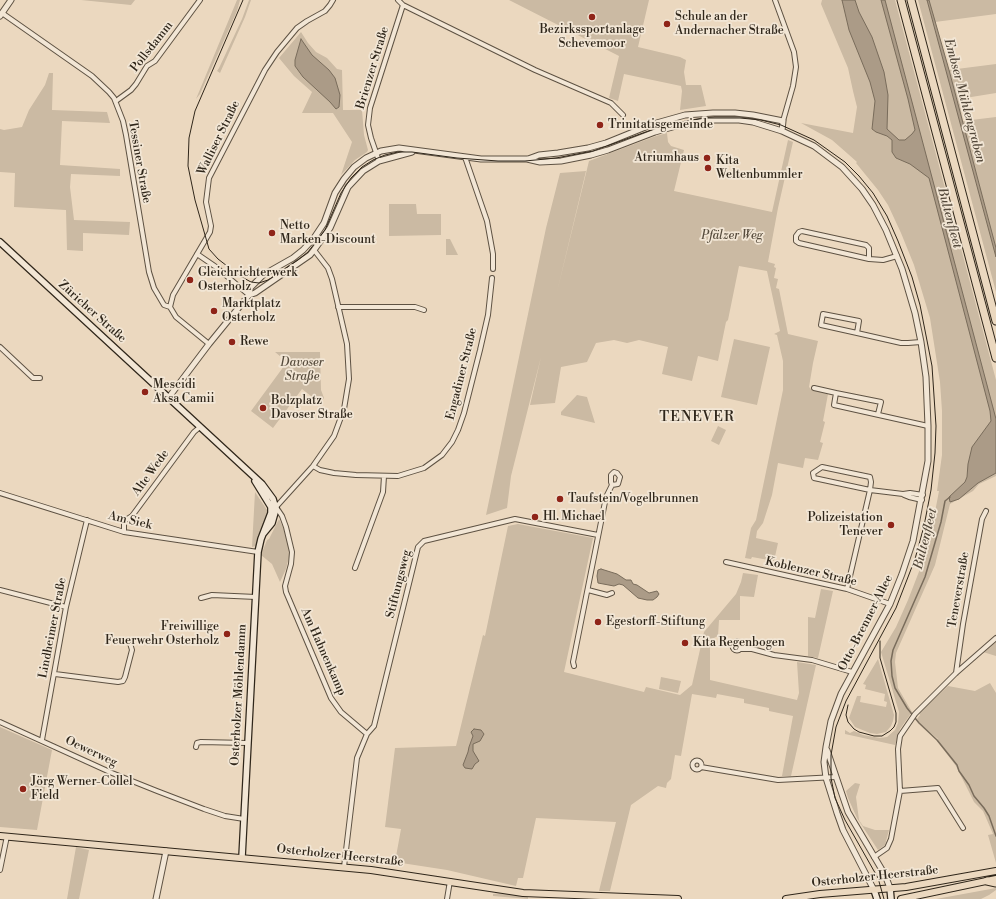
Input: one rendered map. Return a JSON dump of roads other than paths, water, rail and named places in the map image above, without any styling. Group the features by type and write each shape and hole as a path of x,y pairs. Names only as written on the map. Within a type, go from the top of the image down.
{"highway":[{"path":"901,0 996,358"},
{"path":"911,0 996,321"},
{"path":"987,881 996,883"}],"main road":[{"name":"Züricher Straße","path":"0,242 169,397"},
{"path":"169,397 233,456 266,489 273,499 273,507"},
{"name":"Osterholzer Möhlendamm","path":"242,857 258,552 263,534 272,522 276,512 273,507"},
{"name":"Osterholzer Heerstraße","path":"0,836 344,867 523,892 678,899"},
{"name":"Osterholzer Heerstraße","path":"786,899 820,894 906,888 996,871"},
{"name":"Osterholzer Heerstraße","path":"901,899 918,897 996,879"},
{"path":"890,888 892,899"},
{"path":"874,890 877,899"}],"street":[{"path":"1,15 11,0"},
{"name":"Pollsdamm","path":"116,101 132,90 147,66 155,61 200,0"},
{"name":"Walliser Straße","path":"170,307 173,295 210,232 211,226 206,202 209,178 250,98 265,70 277,52 298,28 306,21 325,11 333,0"},
{"path":"398,0 403,5 535,70 611,103 623,115"},
{"path":"775,0 794,52 796,67 792,92 783,121 782,131"},
{"name":"Brienzer Straße","path":"379,161 370,138 368,125 370,108 403,5"},
{"name":"Tessiner Straße","path":"1,15 92,76 116,101 126,135 149,272 154,288 164,305 170,307 176,317 209,344"},
{"path":"249,295 250,288 266,273 293,258 310,242 324,223 335,193 344,179 360,162 376,153 393,148 465,157 527,159 539,155 588,148 658,122 682,116 713,113 735,113 753,114 783,121"},
{"name":"Otto-Brenner-Allee","path":"527,159 540,162 561,161 591,155 655,132 703,121 739,120 753,122 782,131 814,146 835,162 848,173 862,189 873,205 886,230 897,256 915,313 921,342 926,377 928,461 913,541 902,574 890,604 841,694 831,721 824,762 826,778 843,830 874,890"},
{"path":"169,397 209,344 249,295 270,282 314,250 330,228 348,187 363,171 379,161 399,154 415,151"},
{"path":"465,157 487,221 493,254 493,269"},
{"path":"869,259 869,248 866,245 802,231 796,236 796,241 799,243 869,259 883,260 897,256"},
{"path":"273,507 313,466 334,436 344,409 349,379 349,355 328,268 314,250"},
{"path":"197,254 216,267 249,295"},
{"path":"266,273 270,282"},
{"name":"Engadiner Straße","path":"313,466 320,470 334,473 398,476 424,468 442,455 452,442 464,413 488,315 492,278"},
{"path":"338,307 415,307 424,310"},
{"path":"857,333 859,322 823,314 820,325 901,343 921,342"},
{"path":"0,347 33,378 40,378"},
{"path":"814,388 880,402 878,414"},
{"path":"836,393 834,405 928,426"},
{"name":"Alte Wede","path":"124,532 124,521 132,516 194,432 200,427"},
{"path":"847,589 870,490 870,477 822,467 813,473 814,478 870,490 904,494 910,493 922,498"},
{"path":"355,568 383,492 384,476"},
{"path":"574,666 573,662 598,535 606,497 612,485"},
{"name":"Am Siek","path":"0,493 124,532 258,552"},
{"name":"Am Hahnenkamp","path":"273,507 282,516 292,552 291,564 285,586 286,592 331,698 341,712 367,734"},
{"name":"Teneverstraße","path":"956,673 963,624 982,518 986,511"},
{"name":"Stiftungsweg","path":"367,734 374,726 418,548 424,541 515,518 598,535"},
{"name":"Lindheimer Straße","path":"42,740 66,607 87,520"},
{"name":"Koblenzer Straße","path":"726,562 847,589 890,604"},
{"path":"0,590 66,607"},
{"path":"588,590 607,594 612,592"},
{"path":"201,598 212,595 256,598"},
{"path":"874,857 887,848 891,839 900,791 898,749 900,736 915,714 956,673 996,638"},
{"path":"55,674 118,682 123,681 132,650 129,640"},
{"path":"740,649 752,649 774,655 812,660 852,672"},
{"name":"Oewerweg","path":"0,722 112,773 157,791 218,813 244,818"},
{"path":"344,867 356,767 367,734"},
{"path":"196,748 197,743 201,742 247,743"},
{"name":"Otto-Brenner-Allee","path":"826,747 848,812 886,875 890,888"},
{"path":"701,767 778,780 836,777"},
{"path":"900,791 938,788 963,828"},
{"path":"0,870 7,836"},
{"path":"156,899 166,851"},
{"path":"447,899 450,881"}],"waterway":[{"name":"Bultenfleet","path":"950,497 945,501 941,522 925,577 893,650 891,661 892,676 895,688 907,708 919,723 937,740 957,765 974,796 989,816 996,836"}],"tram line":[{"path":"243,0 195,111 189,138 188,166 195,200 209,249 218,259 240,276 251,282 259,283 268,280 308,252 325,230 341,193 351,178 362,167 373,160 398,152 412,152 457,158 498,161 525,161 556,158 593,151 675,123 705,118 740,118 761,120 781,125 814,140 845,162 873,193 887,216 898,241 912,277 920,305 932,366 936,426 931,490 924,526 915,559 896,608 846,701 836,727 831,755 831,778 835,798 845,820 878,878 884,899"},
{"path":"848,705 846,715 848,722 859,732 874,736 882,736 894,727 896,722 896,713 880,658 880,641"}],"place":[{"name":"Bezirkssportanlage Schevemoor","path":"592,17"},
{"name":"Schule an der Andernacher Straße","path":"667,24"},
{"name":"Trinitatisgemeinde","path":"600,125"},
{"name":"Atriumhaus","path":"707,158"},
{"name":"Kita Weltenbummler","path":"708,168"},
{"name":"Netto Marken-Discount","path":"272,233"},
{"name":"Gleichrichterwerk Osterholz","path":"190,280"},
{"name":"Marktplatz Osterholz","path":"214,311"},
{"name":"Rewe","path":"232,342"},
{"name":"Mescidi Aksa Camii","path":"145,392"},
{"name":"Bolzplatz Davoser Straße","path":"263,408"},
{"name":"Taufstein/Vogelbrunnen","path":"560,499"},
{"name":"Hl. Michael","path":"535,517"},
{"name":"Polizeistation Tenever","path":"891,525"},
{"name":"Egestorff-Stiftung","path":"598,622"},
{"name":"Freiwillige Feuerwehr Osterholz","path":"227,634"},
{"name":"Kita Regenbogen","path":"685,643"},
{"name":"Jörg Werner-Collel Field","path":"23,789"}],"district":[{"name":"TENEVER","path":"697,418"}],"water label":[{"name":"Embser Mühlengraben","path":"964,101"}],"park label":[{"name":"Pfälzer Weg","path":"732,236"},
{"name":"Davoser Straße","path":"302,370"}]}
